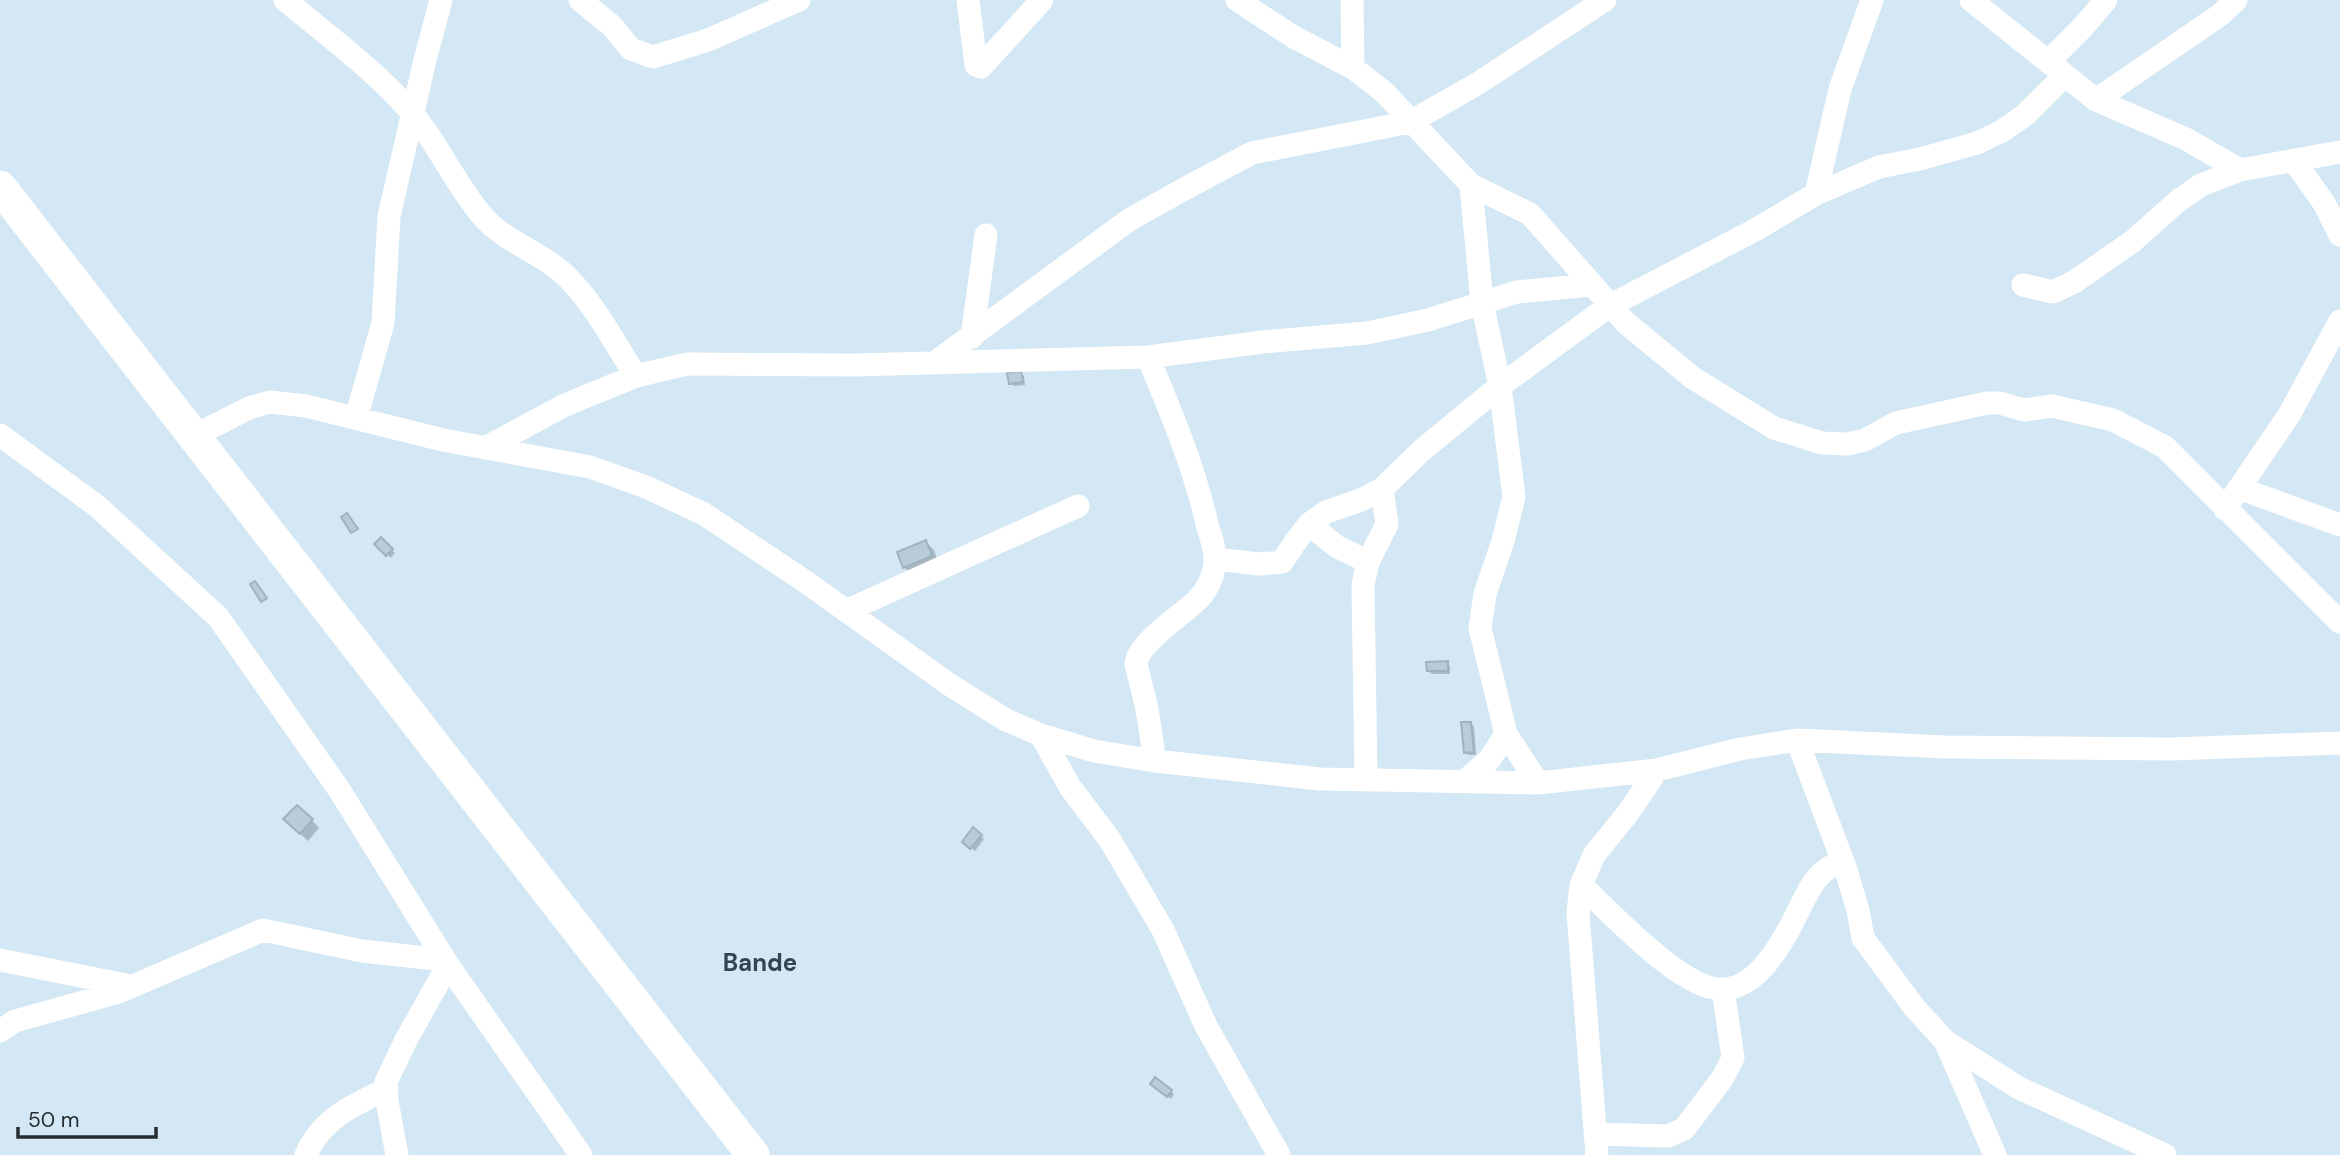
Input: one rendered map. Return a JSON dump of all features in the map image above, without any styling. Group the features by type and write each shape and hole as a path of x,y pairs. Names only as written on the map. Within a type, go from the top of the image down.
{"highway":[{"path":"0,187 753,1155"}],"street":[{"path":"285,0 387,86 414,115 458,183 486,219 518,245 570,279 636,376"},
{"path":"356,418 383,323 389,216 441,0"},
{"path":"580,0 612,26 631,49 653,57 708,40 799,0"},
{"path":"968,0 976,65 981,67 1042,0"},
{"path":"1237,0 1292,36 1353,68 1384,92 1471,186 1530,214 1626,323 1693,378 1774,428 1822,443 1847,444 1865,440 1896,423 1987,403 2000,403 2024,410 2052,406 2113,420 2165,447 2340,622"},
{"path":"1352,0 1353,68"},
{"path":"937,361 1129,220 1252,153 1410,122 1477,84 1605,0"},
{"path":"1816,194 1840,89 1872,0"},
{"path":"1971,0 2095,100 2186,139 2240,170"},
{"path":"1215,559 1259,564 1282,562 1310,524 1326,512 1361,500 1382,489 1421,451 1500,386 1609,306 1755,230 1816,194 1879,167 1977,143 2002,131 2025,115 2083,27 2106,0"},
{"path":"2095,100 2220,15 2236,0"},
{"path":"2022,285 2053,292 2074,282 2133,241 2193,191 2240,170 2340,152"},
{"path":"2294,161 2324,203 2340,235"},
{"path":"1471,186 1482,303 1500,386 1514,497 1485,594 1480,628 1506,734 1538,783"},
{"path":"972,337 986,235"},
{"path":"485,448 565,405 636,376 687,364 856,365 1148,357 1263,342 1367,333 1427,320 1517,292 1591,285"},
{"path":"2225,509 2289,415 2340,321"},
{"path":"1148,357 1179,430 1200,490 1215,559 1209,585 1197,601 1145,645 1136,656 1155,761"},
{"path":"194,436 249,408 271,402 306,406 485,448 590,467 646,487 704,514 950,685 1006,720 1041,735 1094,751 1155,761 1320,779 1538,783 1657,770 1740,750 1797,740 1945,747 2159,749 2340,743"},
{"path":"0,435 97,506 218,617 340,791 447,963 581,1155"},
{"path":"2239,488 2340,525"},
{"path":"1366,779 1363,585 1368,562 1387,524 1382,489"},
{"path":"846,611 1078,506"},
{"path":"1310,524 1336,546 1368,562"},
{"path":"1465,781 1490,759 1506,734"},
{"path":"1041,735 1070,787 1110,840 1163,930 1206,1026 1279,1155"},
{"path":"1797,740 1842,860 1864,938 1914,1007 1945,1041 2020,1088 2165,1155"},
{"path":"1657,770 1628,813 1594,855 1581,886 1578,913 1596,1144 1668,1136 1684,1129 1722,1079 1733,1058 1723,989"},
{"path":"1581,886 1667,964 1704,985 1723,989 1740,985 1758,973 1785,937 1819,876 1842,860"},
{"path":"0,1031 15,1021 133,987 263,930 362,951 447,963"},
{"path":"0,960 133,987"},
{"path":"397,1155 386,1082 405,1040 447,963"},
{"path":"1945,1041 1995,1155"},
{"path":"306,1155 317,1134 331,1119 387,1089"}],"building":[{"path":"1021,371 1023,382 1009,384 1007,373"},
{"path":"347,513 358,529 351,533 341,517"},
{"path":"381,537 393,549 386,556 374,544"},
{"path":"926,540 932,556 903,568 897,552"},
{"path":"255,581 267,598 261,602 250,584"},
{"path":"1448,661 1448,671 1427,671 1426,662"},
{"path":"1461,722 1471,722 1474,752 1464,753"},
{"path":"297,805 313,819 300,834 283,819"},
{"path":"973,827 982,835 970,849 962,842"},
{"path":"1155,1077 1172,1090 1167,1097 1150,1084"}],"district":[{"name":"Bande","path":"760,962"}]}
